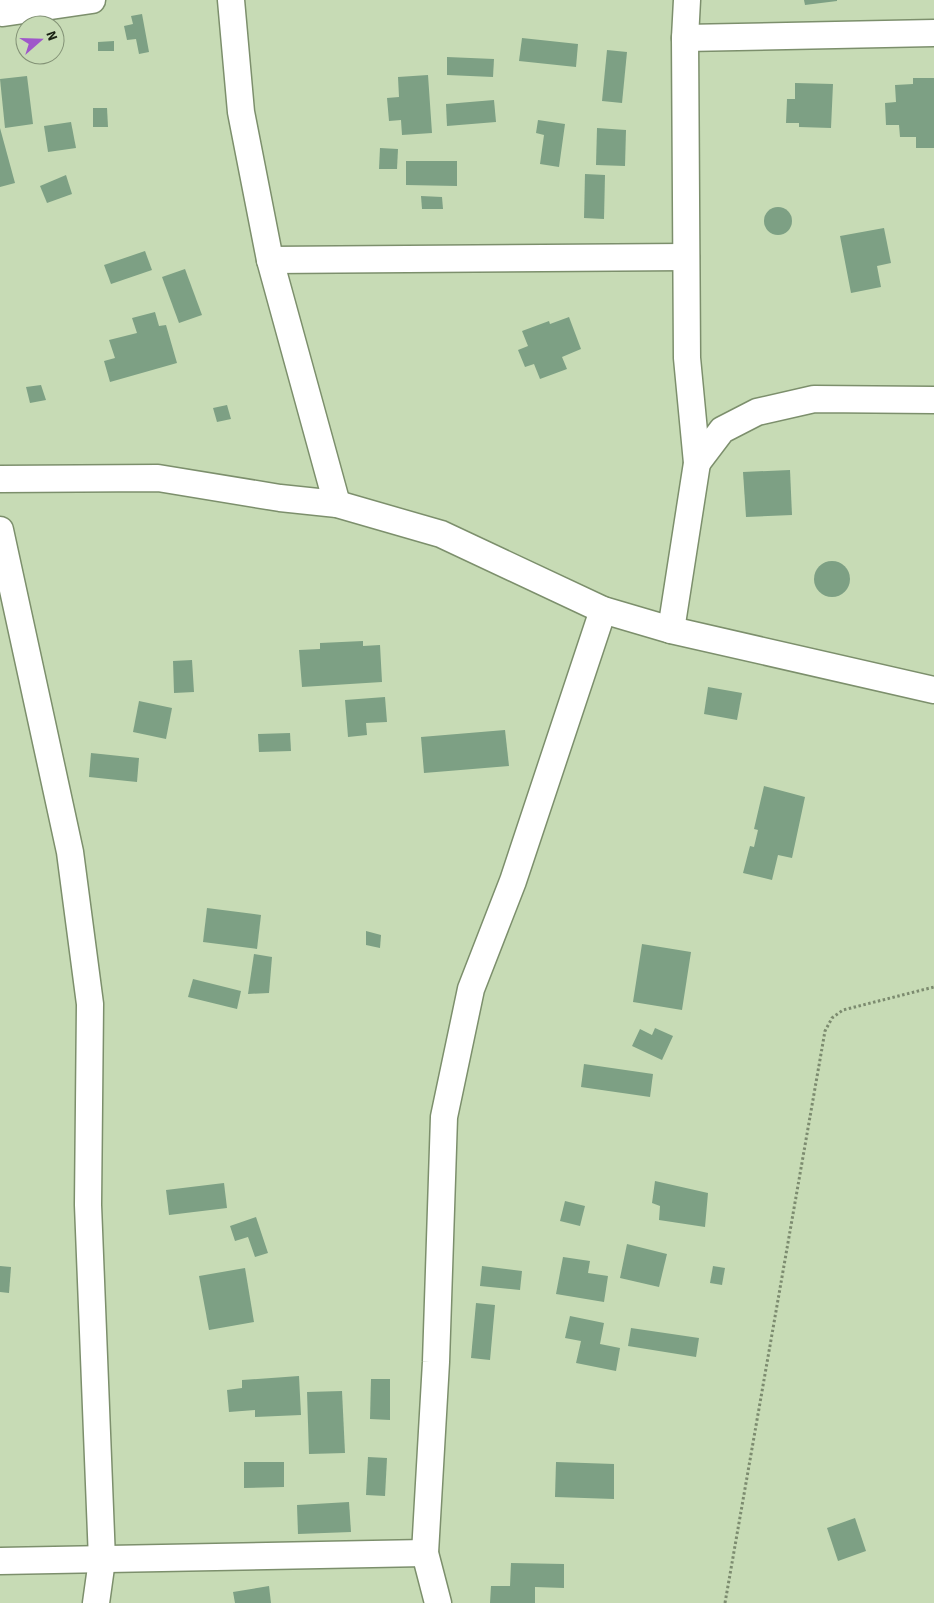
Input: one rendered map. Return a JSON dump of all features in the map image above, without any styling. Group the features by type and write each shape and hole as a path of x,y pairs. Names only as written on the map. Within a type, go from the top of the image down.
{"street":[{"path":"0,11 4,13 92,0"},
{"path":"231,0 241,112 270,260 337,504"},
{"path":"671,630 697,464 687,358 685,38 687,0"},
{"path":"685,38 934,33"},
{"path":"270,260 686,257"},
{"path":"697,464 722,430 757,412 814,399 934,400"},
{"path":"0,478 158,478 280,498 337,504 441,534 603,610 671,630 934,690"},
{"path":"0,530 70,852 90,1004 88,1205 102,1560 96,1603"},
{"path":"438,1603 426,1553 436,1362 444,1117 471,989 512,881 603,610"},
{"path":"0,1560 102,1560 426,1553"}],"path":[{"path":"725,1603 825,1031 832,1018 843,1010 934,987"}],"building":[{"path":"804,0 837,0 837,1 805,5"},
{"path":"142,14 149,52 139,54 136,39 127,40 124,26 133,24 131,16"},
{"path":"522,38 578,44 576,67 519,61"},
{"path":"114,41 114,51 98,51 98,42"},
{"path":"607,50 627,52 622,103 602,101"},
{"path":"447,57 494,59 493,77 447,75"},
{"path":"428,75 432,133 402,135 401,120 389,121 387,98 399,97 398,77"},
{"path":"27,76 33,124 5,128 0,79"},
{"path":"913,78 934,78 934,148 916,148 916,137 900,137 899,125 886,125 885,103 896,102 895,85 913,84"},
{"path":"795,83 833,84 831,128 799,127 799,123 786,123 787,99 795,99"},
{"path":"494,100 496,122 447,126 446,104"},
{"path":"93,108 107,108 108,127 93,127"},
{"path":"538,120 565,124 559,167 540,164 544,135 536,133"},
{"path":"71,122 76,148 48,152 44,126"},
{"path":"0,128 15,183 0,187"},
{"path":"597,128 626,130 625,166 596,165"},
{"path":"380,148 398,149 397,169 379,169"},
{"path":"406,161 457,161 457,186 406,185"},
{"path":"585,174 605,175 604,219 584,218"},
{"path":"66,175 72,194 47,203 40,186"},
{"path":"421,196 442,197 443,209 422,209"},
{"path":"778,207 788,211 792,221 788,231 778,235 768,231 764,221 768,211"},
{"path":"884,228 891,263 877,266 881,287 851,293 840,236"},
{"path":"145,251 152,270 111,284 104,265"},
{"path":"185,269 202,315 179,323 162,277"},
{"path":"155,312 159,326 166,325 177,363 110,382 104,361 115,358 109,340 137,333 132,318"},
{"path":"569,317 581,349 562,357 567,369 540,379 534,364 525,367 518,350 528,346 522,331 549,321 550,324"},
{"path":"41,385 46,400 30,403 26,387"},
{"path":"227,405 231,419 217,422 213,408"},
{"path":"790,470 792,515 746,517 743,472"},
{"path":"832,561 839,562 845,566 849,572 849,586 845,592 839,596 832,597 825,596 819,592 815,586 814,579 815,572 819,566 825,562"},
{"path":"363,641 363,646 380,645 382,682 302,687 299,650 320,649 320,643"},
{"path":"192,660 194,692 174,693 173,661"},
{"path":"708,687 742,693 737,720 704,714"},
{"path":"385,697 387,722 366,723 367,735 348,737 345,700"},
{"path":"139,701 172,708 166,739 133,732"},
{"path":"505,730 509,766 424,773 421,737"},
{"path":"290,733 291,751 259,752 258,734"},
{"path":"91,753 139,758 137,782 89,777"},
{"path":"764,786 805,797 792,858 778,855 772,880 743,873 750,846 754,847 758,830 754,829"},
{"path":"207,908 261,915 257,949 203,942"},
{"path":"366,931 381,935 380,948 366,945"},
{"path":"642,944 691,952 682,1010 633,1002"},
{"path":"254,954 272,957 269,993 248,994"},
{"path":"193,979 241,991 237,1009 188,997"},
{"path":"655,1028 673,1036 662,1060 632,1046 640,1029 652,1035"},
{"path":"584,1064 653,1074 650,1097 581,1087"},
{"path":"655,1181 708,1193 705,1227 659,1220 660,1206 652,1203"},
{"path":"224,1183 227,1208 169,1215 166,1190"},
{"path":"565,1201 585,1206 580,1226 560,1221"},
{"path":"256,1217 268,1253 255,1257 248,1237 235,1241 230,1226"},
{"path":"627,1244 667,1254 659,1287 620,1278"},
{"path":"563,1257 590,1261 588,1273 608,1276 604,1302 556,1294"},
{"path":"0,1266 11,1267 9,1293 0,1292"},
{"path":"482,1266 522,1271 520,1290 480,1286"},
{"path":"713,1266 725,1268 722,1285 710,1283"},
{"path":"245,1268 254,1322 209,1330 199,1276"},
{"path":"476,1303 495,1305 490,1360 471,1358"},
{"path":"570,1316 604,1323 600,1344 620,1348 616,1371 576,1363 581,1341 565,1338"},
{"path":"631,1328 699,1338 696,1357 628,1346"},
{"path":"299,1376 301,1415 255,1417 255,1410 229,1412 227,1390 242,1388 242,1380"},
{"path":"371,1379 390,1379 390,1420 370,1419"},
{"path":"342,1391 345,1453 309,1454 307,1392"},
{"path":"368,1457 387,1458 385,1496 366,1495"},
{"path":"244,1462 284,1462 284,1487 244,1488"},
{"path":"556,1462 614,1464 614,1499 555,1497"},
{"path":"349,1502 351,1532 298,1534 297,1505"},
{"path":"855,1518 866,1551 838,1561 827,1528"},
{"path":"511,1563 564,1564 564,1588 535,1587 535,1603 490,1603 491,1586 510,1586"},
{"path":"269,1586 271,1603 235,1603 233,1592"}]}
